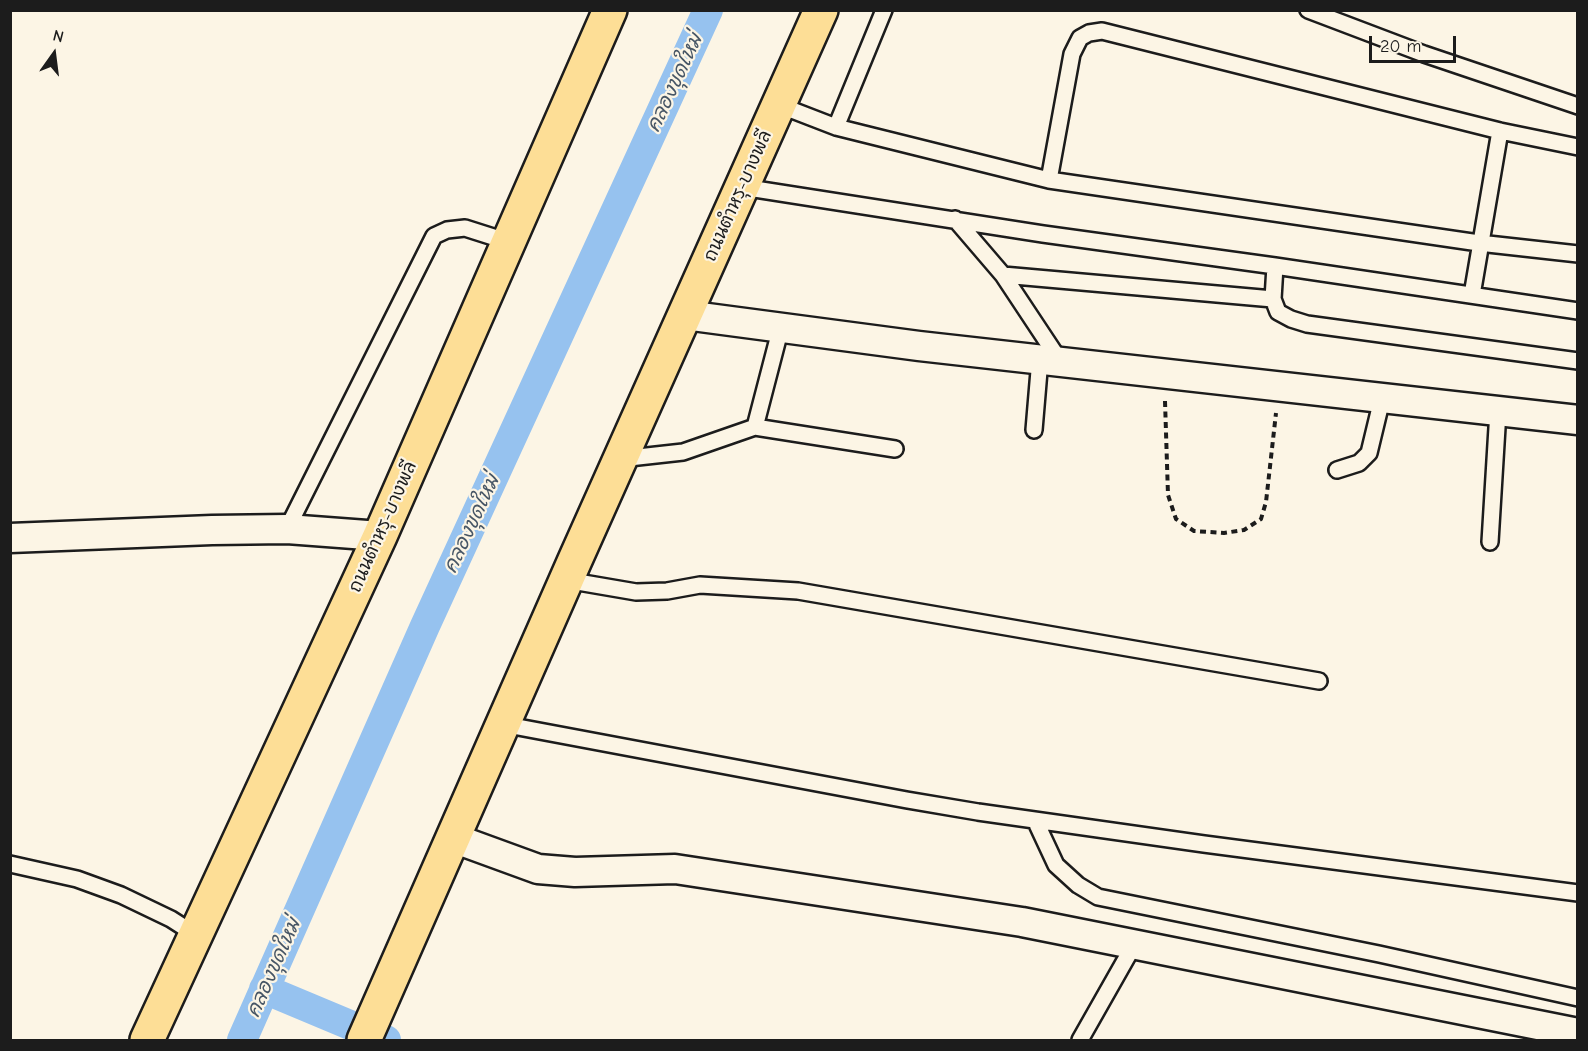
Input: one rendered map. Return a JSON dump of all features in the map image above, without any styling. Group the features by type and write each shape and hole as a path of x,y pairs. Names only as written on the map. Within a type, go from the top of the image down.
{"main road":[{"name":"ถนนตำหรุ-บางพลี","path":"147,1041 380,536 610,10"},
{"name":"ถนนตำหรุ-บางพลี","path":"364,1041 502,724 821,10"}],"street":[{"path":"685,315 1279,387 1578,420"},
{"path":"10,538 286,529 380,536"},
{"path":"453,838 538,869 575,872 675,869 1022,922 1578,1033"}],"lane":[{"path":"836,127 884,10"},
{"path":"1308,10 1424,54 1578,106"},
{"path":"1049,180 1072,54 1080,39 1089,33 1102,31 1500,131 1578,147"},
{"path":"778,105 836,127 1049,180 1479,243 1578,254"},
{"path":"1472,295 1479,243 1500,131"},
{"path":"742,187 1043,234 1578,310"},
{"path":"955,219 1004,275 1050,360 1034,430"},
{"path":"286,529 434,236 447,230 465,228 508,242"},
{"path":"1275,266 1273,299 1278,312 1291,319 1307,324 1578,361"},
{"path":"1004,275 1273,299"},
{"path":"755,427 781,327"},
{"path":"1337,470 1359,463 1369,453 1382,399"},
{"path":"1490,542 1498,411"},
{"path":"620,459 683,452 755,427 895,449"},
{"path":"566,580 636,592 667,591 700,585 798,591 1319,681"},
{"path":"502,724 907,800 1204,844 1578,893"},
{"path":"1035,820 1056,866 1078,885 1098,897 1389,956 1578,998"},
{"path":"10,864 77,879 121,895 196,935"},
{"path":"1080,1041 1135,944"}],"path":[{"path":"1164,373 1168,495 1176,519 1194,531 1234,532 1244,530 1261,519 1266,502 1279,387"}],"waterway":[{"name":"คลองขุดใหม่","path":"242,1040 425,626 708,10"},
{"path":"264,989 386,1040"}]}
